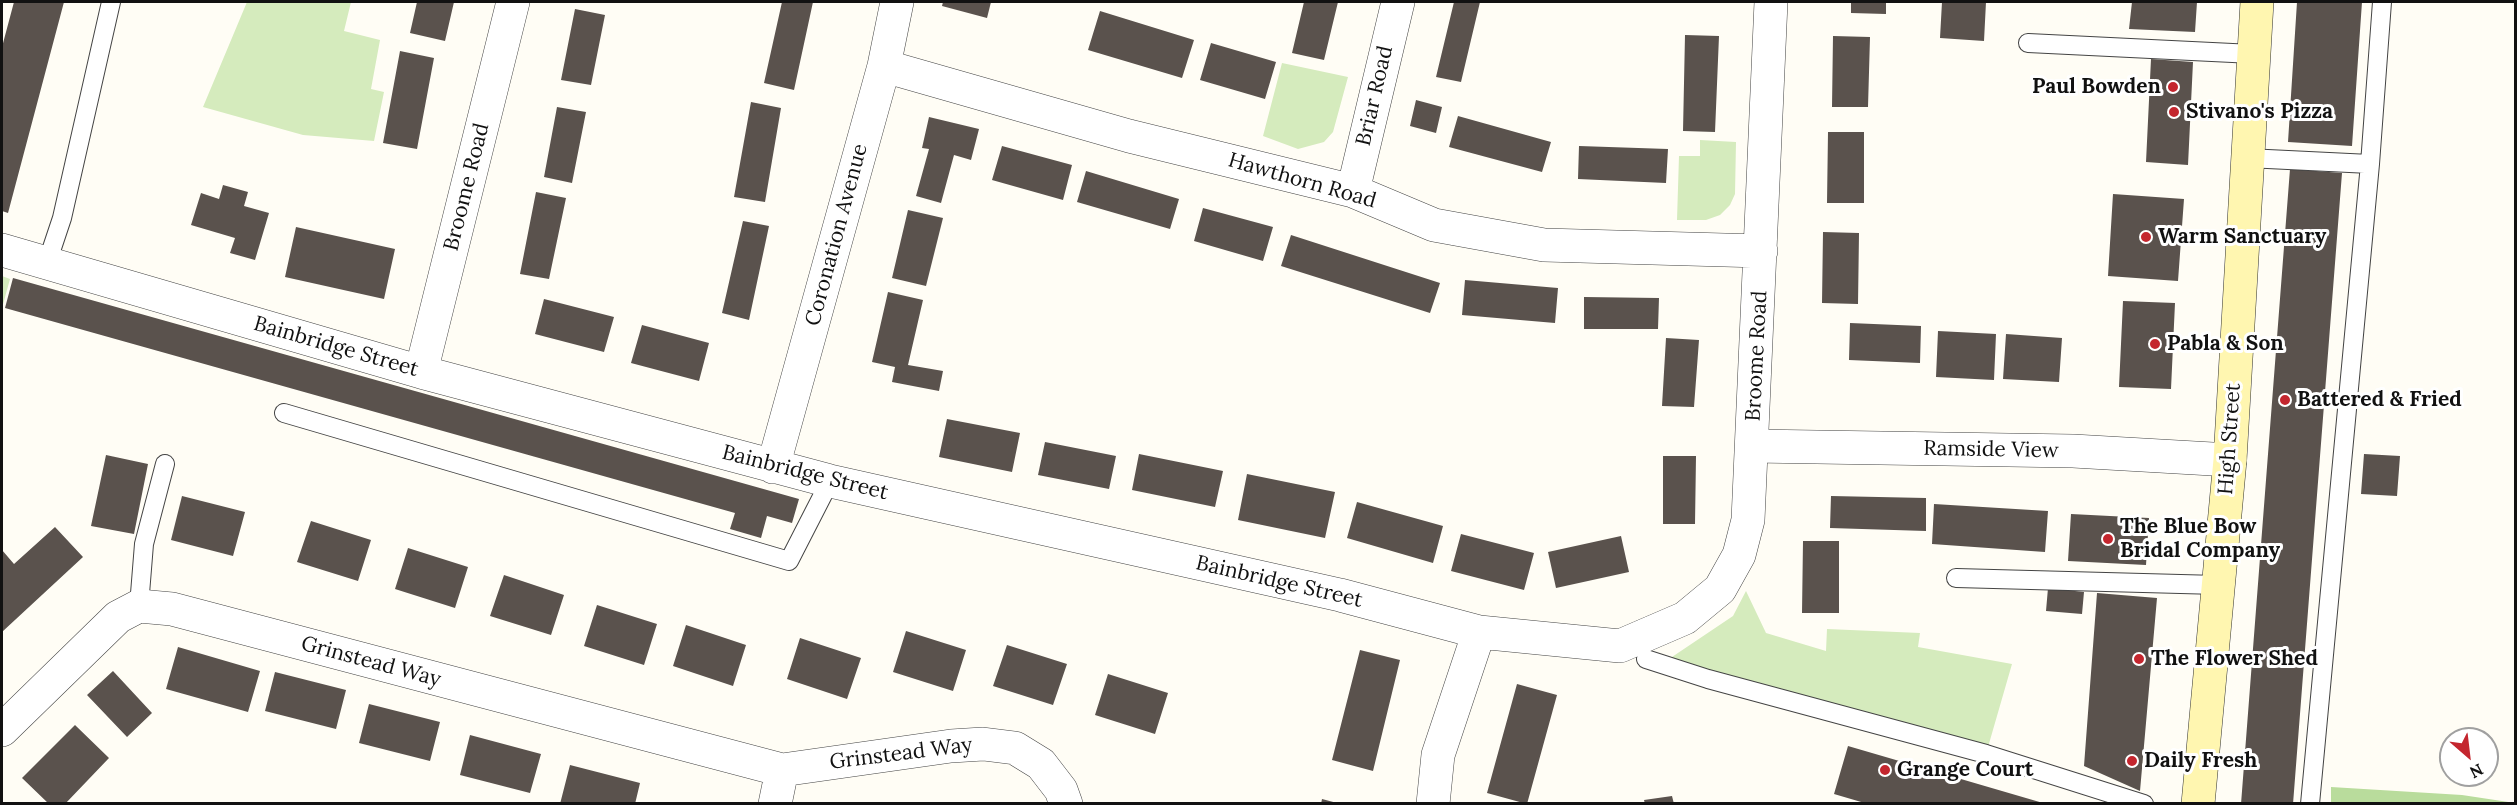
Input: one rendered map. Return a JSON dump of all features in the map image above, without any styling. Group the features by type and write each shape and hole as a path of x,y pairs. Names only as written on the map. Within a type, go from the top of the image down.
{"street":[{"name":"Broome Road","path":"421,372 513,2"},
{"name":"Coronation Avenue","path":"773,467 884,66 897,2"},
{"name":"Briar Road","path":"1353,191 1398,2"},
{"name":"Broome Road","path":"1633,653 1685,618 1720,589 1738,555 1748,520 1771,2"},
{"name":"High Street","path":"2198,804 2230,460 2257,2"},
{"name":"Hawthorn Road","path":"884,66 1129,136 1353,191 1434,225 1544,245 1761,251"},
{"name":"Bainbridge Street","path":"2,250 421,372 773,467 1340,595 1479,632 1633,653"},
{"name":"Ramside View","path":"1753,446 2073,451 2230,460"},
{"path":"2,730 118,617 139,606"},
{"name":"Grinstead Way","path":"139,606 172,609 782,770 951,746 983,744 1015,748 1041,764 1061,790 1066,804"},
{"path":"1433,804 1438,754 1479,632"},
{"path":"775,804 782,770"}],"lane":[{"path":"47,263 62,218 111,2"},
{"path":"2310,804 2370,164 2382,2"},
{"path":"2028,43 2253,54"},
{"path":"2247,158 2370,164"},
{"path":"284,413 789,561 830,481"},
{"path":"139,606 144,544 165,464"},
{"path":"1956,578 2218,585"},
{"path":"1633,653 1719,682 1986,754 2144,804"}],"green space":[{"path":"247,2 351,2 344,31 380,40 371,89 384,92 374,141 303,135 203,107"},
{"path":"1282,63 1348,77 1333,132 1324,142 1298,149 1263,136"},
{"path":"1700,140 1736,142 1735,194 1730,205 1720,215 1706,220 1677,220 1679,156 1700,156"},
{"path":"2,276 10,279 2,308"},
{"path":"1746,591 1766,633 1826,651 1827,629 1920,633 1918,647 2012,664 1986,754 1666,661 1733,616"},
{"path":"2331,787 2462,795 2515,803 2331,803"}],"building":[{"path":"14,2 64,2 8,213 2,211 2,47"},
{"path":"417,2 454,2 445,41 410,33"},
{"path":"782,2 813,2 794,90 764,83"},
{"path":"943,2 991,2 987,18 942,6"},
{"path":"1304,2 1338,2 1324,60 1292,53"},
{"path":"1454,2 1480,2 1461,82 1436,77"},
{"path":"1851,2 1886,2 1886,14 1851,13"},
{"path":"1942,2 1986,2 1984,41 1940,38"},
{"path":"2132,2 2197,2 2195,32 2129,29"},
{"path":"2297,2 2362,2 2352,146 2288,142"},
{"path":"575,9 605,15 591,85 561,80"},
{"path":"1100,11 1194,40 1182,78 1088,50"},
{"path":"1685,35 1719,36 1715,132 1683,131"},
{"path":"1833,36 1870,37 1868,107 1832,107"},
{"path":"1211,43 1276,62 1265,99 1200,80"},
{"path":"400,51 434,58 417,149 383,143"},
{"path":"2151,59 2193,62 2188,165 2146,162"},
{"path":"1416,100 1442,107 1436,133 1410,126"},
{"path":"751,102 781,108 765,202 734,197"},
{"path":"557,107 586,112 572,183 544,177"},
{"path":"1458,116 1551,142 1542,172 1449,147"},
{"path":"929,117 979,129 971,160 954,155 941,203 916,196 929,149 922,148"},
{"path":"1828,132 1864,132 1864,203 1827,203"},
{"path":"1002,146 1072,165 1063,200 992,180"},
{"path":"1579,146 1668,149 1666,183 1578,179"},
{"path":"2290,169 2342,173 2293,804 2241,804"},
{"path":"1086,171 1179,199 1170,229 1077,202"},
{"path":"223,185 248,192 244,206 269,213 255,260 230,253 235,238 191,225 201,193 219,199"},
{"path":"536,192 566,198 549,279 520,274"},
{"name":"Warm Sanctuary","path":"2113,194 2184,199 2178,281 2108,276"},
{"path":"1203,208 1273,227 1263,261 1194,241"},
{"path":"908,210 943,218 926,286 892,278"},
{"path":"743,221 769,226 749,320 722,313"},
{"path":"296,227 395,249 384,299 285,277"},
{"path":"1823,232 1859,233 1858,304 1822,303"},
{"path":"1291,235 1440,283 1430,313 1281,266"},
{"path":"13,278 799,499 792,523 767,516 761,538 730,529 735,513 5,308"},
{"path":"1465,280 1558,288 1555,323 1462,315"},
{"path":"888,292 923,300 908,365 943,371 939,391 892,382 895,367 872,362"},
{"path":"1584,297 1659,298 1658,329 1584,329"},
{"path":"544,299 614,317 604,352 535,334"},
{"path":"2123,301 2175,303 2171,389 2119,387"},
{"path":"1850,323 1921,326 1920,363 1849,360"},
{"path":"642,325 709,343 699,381 631,363"},
{"path":"1938,331 1996,334 1994,380 1936,377"},
{"path":"2006,334 2062,338 2059,382 2003,379"},
{"path":"1666,338 1699,340 1694,407 1662,406"},
{"path":"947,419 1020,433 1012,472 939,457"},
{"path":"1045,442 1116,456 1109,489 1038,475"},
{"path":"1139,454 1223,471 1215,507 1132,490"},
{"path":"2364,454 2400,456 2397,496 2361,494"},
{"path":"106,455 148,464 134,534 91,526"},
{"path":"1663,456 1696,456 1695,524 1663,524"},
{"path":"1247,474 1335,492 1325,538 1238,520"},
{"path":"182,496 245,512 233,556 171,540"},
{"path":"1831,496 1926,498 1926,531 1830,528"},
{"path":"1357,502 1443,526 1433,563 1347,538"},
{"path":"1934,504 2048,511 2045,552 1932,544"},
{"name":"The Blue Bow Bridal Company","path":"2071,514 2149,518 2146,565 2068,561"},
{"path":"311,521 371,540 358,581 297,562"},
{"path":"55,527 83,557 2,632 2,550 14,564"},
{"path":"1461,534 1534,553 1524,590 1451,571"},
{"path":"1621,536 1629,572 1556,588 1548,552"},
{"path":"1803,541 1839,541 1839,613 1802,613"},
{"path":"408,548 468,567 455,608 395,589"},
{"path":"504,575 564,595 551,635 490,616"},
{"path":"2048,588 2084,592 2082,614 2046,611"},
{"path":"2097,593 2157,598 2140,791 2084,766"},
{"path":"597,605 657,624 644,665 584,646"},
{"path":"686,625 746,645 733,686 673,666"},
{"path":"906,631 966,650 953,691 893,672"},
{"path":"800,638 861,658 847,699 787,679"},
{"path":"1007,645 1067,664 1053,705 993,686"},
{"path":"178,647 260,671 248,712 166,689"},
{"path":"1360,650 1400,660 1373,771 1332,760"},
{"path":"113,671 152,713 127,737 87,695"},
{"path":"275,672 346,690 336,729 265,711"},
{"path":"1108,674 1168,693 1155,734 1095,715"},
{"path":"1517,684 1557,695 1527,804 1487,793"},
{"path":"369,704 440,722 430,761 359,743"},
{"path":"75,725 109,758 65,804 49,804 22,778"},
{"path":"470,735 541,754 530,793 460,775"},
{"name":"Grange Court","path":"1848,746 2043,804 1868,804 1834,794"},
{"path":"570,765 640,783 635,804 560,804"},
{"path":"1672,796 1674,804 1645,804 1644,800"},
{"path":"1322,799 1337,803 1337,804 1321,804"}],"place":[{"name":"Paul Bowden","path":"2173,87"},
{"name":"Stivano's Pizza","path":"2174,112"},
{"name":"Warm Sanctuary","path":"2146,237"},
{"name":"Pabla & Son","path":"2155,344"},
{"name":"Battered & Fried","path":"2285,400"},
{"name":"The Blue Bow Bridal Company","path":"2108,539"},
{"name":"The Flower Shed","path":"2139,659"},
{"name":"Daily Fresh","path":"2132,761"},
{"name":"Grange Court","path":"1885,770"}]}
